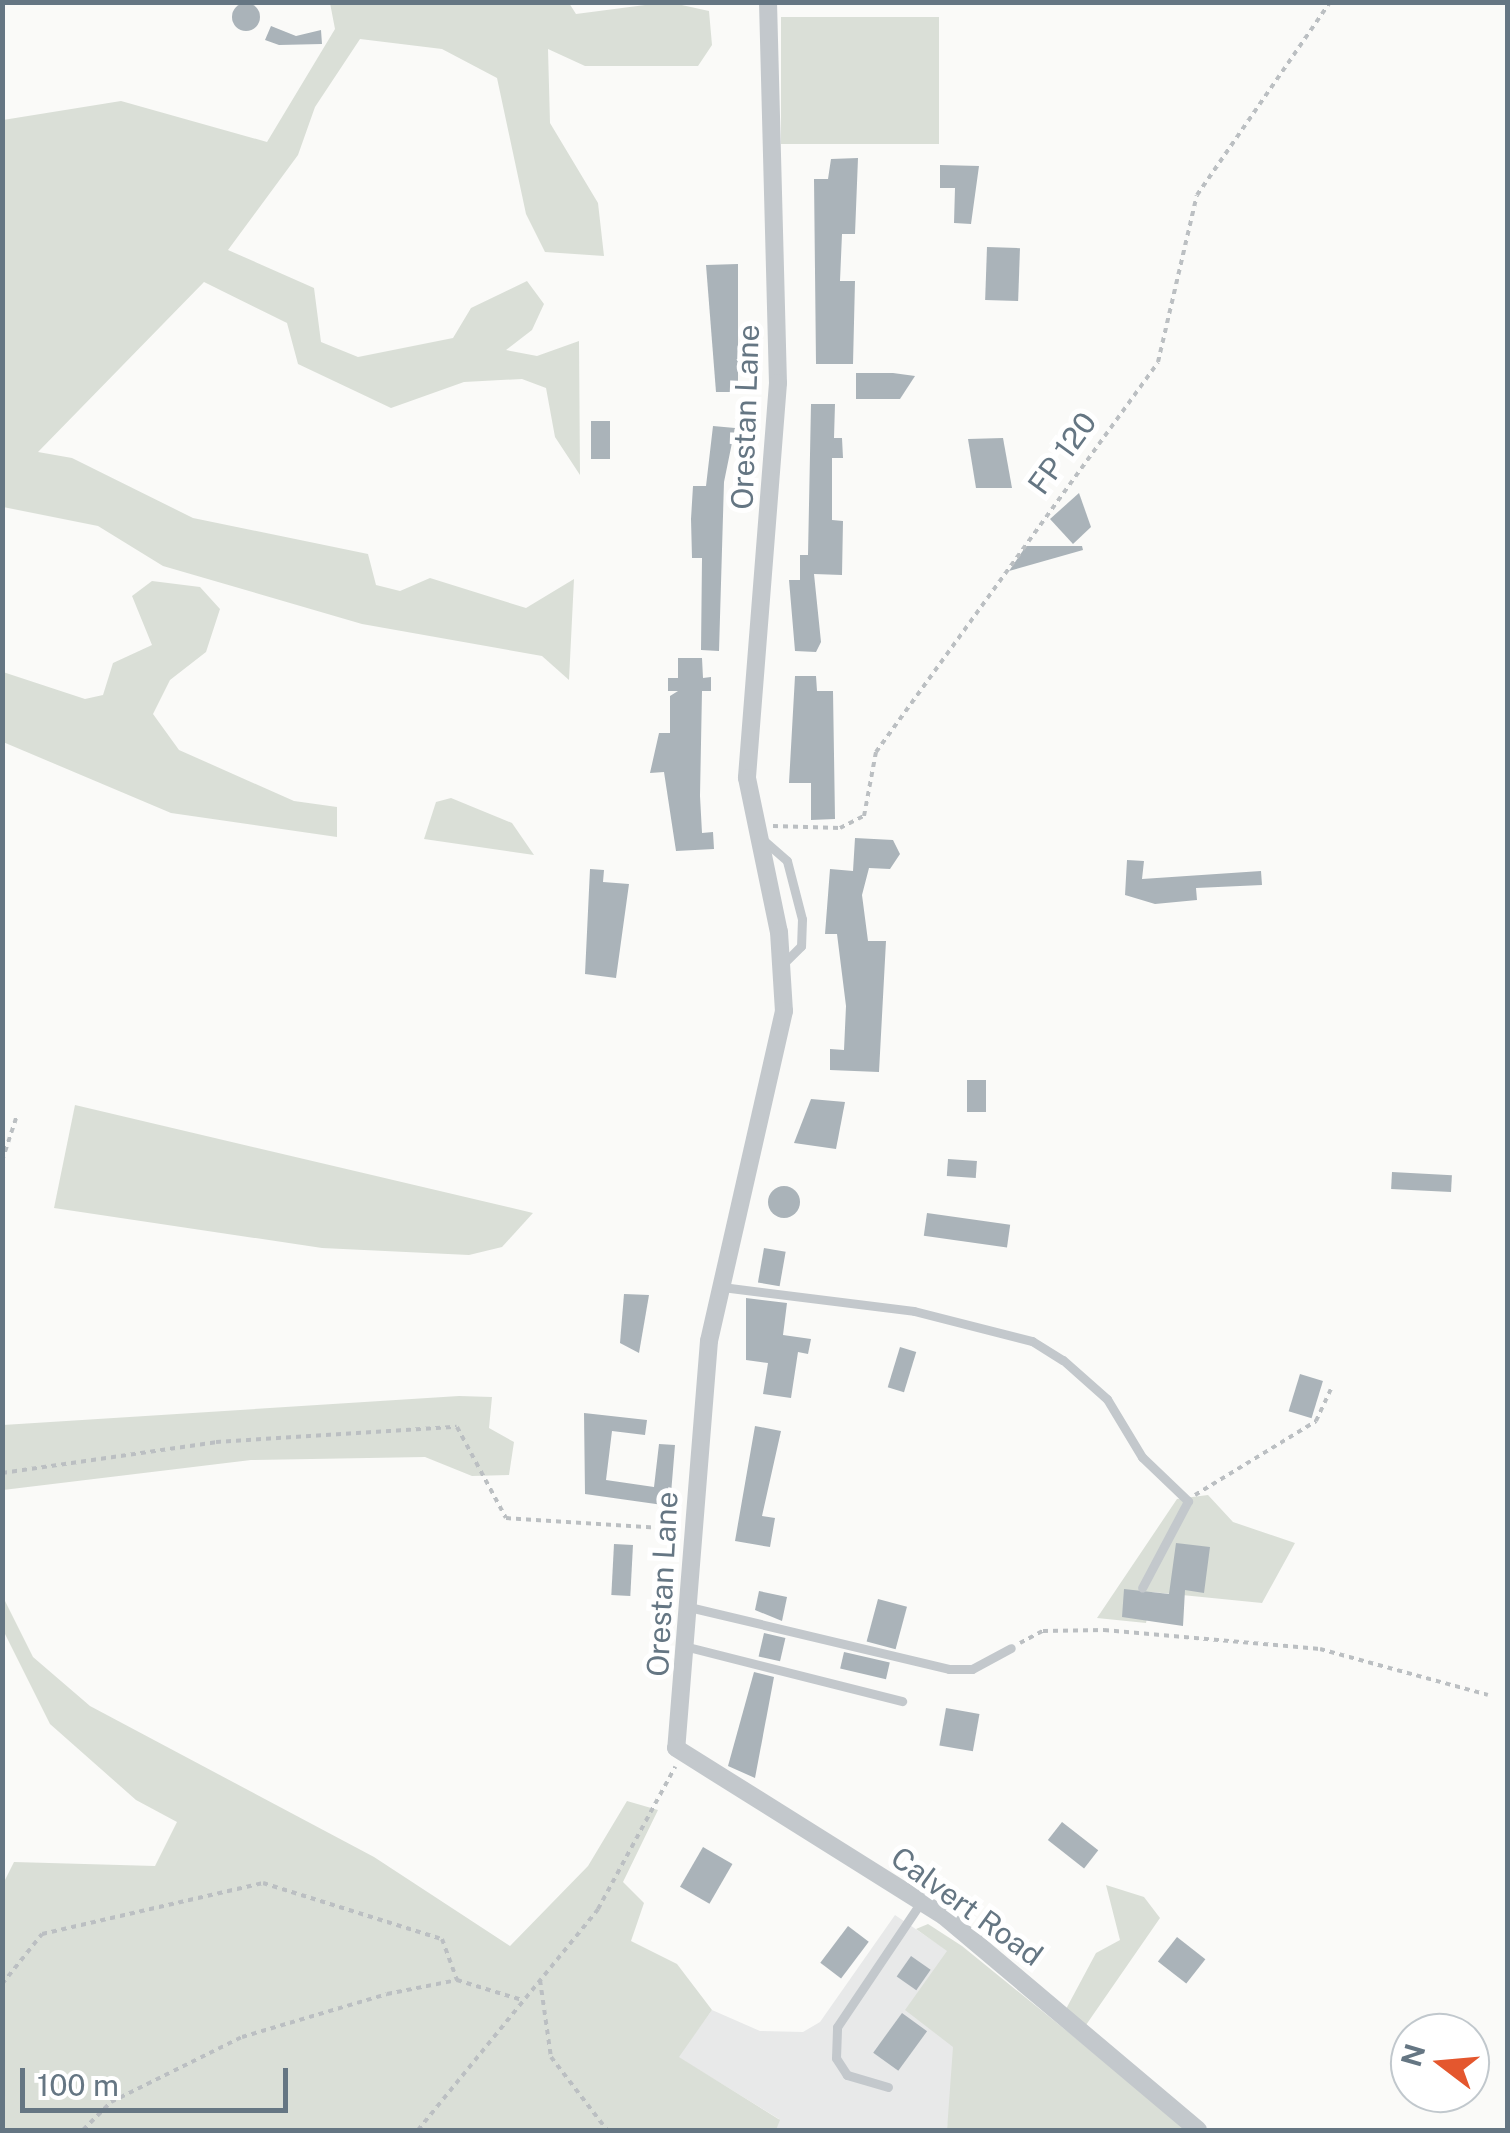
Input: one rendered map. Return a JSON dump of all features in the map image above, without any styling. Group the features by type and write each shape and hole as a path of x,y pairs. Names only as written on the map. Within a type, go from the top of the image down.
{"street":[{"name":"Orestan Lane","path":"680,1758 692,1530 719,1286 778,1049 783,964 752,829 748,756 778,383 768,2"},
{"name":"Calvert Road","path":"680,1758 921,1902 1198,2130"}],"lane":[{"name":"Orestan Lane","path":"752,829 780,851 797,890 803,935 783,964"},
{"path":"719,1286 914,1312 1032,1341 1107,1399 1142,1457 1188,1502 1142,1588"},
{"path":"690,1606 949,1669 972,1670 1011,1648"},
{"path":"688,1647 902,1702"},
{"path":"888,2087 847,2076 836,2058 837,2027 921,1902"}],"path":[{"name":"FP 120","path":"752,829 840,828 864,816 876,752 1158,362 1197,195 1330,2"},
{"path":"2,1161 17,1116"},
{"path":"1188,1502 1241,1460 1316,1421 1331,1389"},
{"path":"2,1473 216,1442 457,1428 506,1518 692,1530"},
{"path":"1011,1648 1043,1631 1208,1637 1320,1649 1488,1695"},
{"path":"418,2130 598,1909 680,1758"},
{"path":"2,1984 42,1934 263,1882 442,1939 457,1980"},
{"path":"540,1978 551,2057 607,2130"},
{"path":"83,2130 111,2102 242,2037 457,1980 522,2000"}],"shaded area":[{"path":"668,2 709,11 712,45 698,66 585,66 548,49 550,123 598,203 604,256 545,252 526,214 497,78 442,49 360,39 315,107 298,155 228,250 314,288 321,342 358,357 453,338 471,308 527,281 544,304 532,330 506,350 537,356 579,341 580,475 555,437 546,388 522,379 464,382 391,408 298,364 287,323 204,282 38,452 72,458 193,518 368,554 376,585 400,591 430,578 526,608 574,579 569,680 542,656 362,624 163,566 98,526 3,507 3,120 121,101 267,142 335,29 330,3 569,3 576,14"},
{"path":"781,17 939,17 939,144 781,144"},
{"path":"152,581 200,587 220,609 206,652 170,680 153,714 179,750 294,801 337,807 337,837 171,813 3,742 3,672 85,699 103,695 113,663 152,645 132,596"},
{"path":"451,798 512,823 534,855 424,839 436,802"},
{"path":"75,1105 533,1213 502,1247 469,1255 322,1248 54,1208"},
{"path":"492,1397 489,1428 514,1442 509,1475 472,1476 425,1457 251,1460 3,1490 3,1425"},
{"path":"1208,1495 1233,1522 1295,1543 1262,1603 1152,1592 1146,1623 1097,1618 1177,1499"},
{"path":"5,1601 33,1657 90,1706 374,1857 510,1946 588,1866 627,1801 658,1810 623,1882 644,1903 631,1941 677,1964 712,2010 679,2057 780,2120 776,2130 3,2130 2,1886 14,1862 155,1866 177,1822 136,1800 50,1724 3,1630"},
{"path":"1106,1885 1144,1897 1160,1918 1086,2025 1066,2009 1096,1953 1120,1940"},
{"path":"895,1915 948,1951 955,2066 947,2130 776,2130 779,2119 678,2057 712,2010 760,2031 803,2032 820,2022"},
{"path":"928,1924 962,1946 1189,2130 947,2130 953,2047 905,2010 947,1951 916,1929"}],"building":[{"path":"246,3 256,7 260,17 256,27 246,31 236,27 232,17 236,7"},
{"path":"271,26 296,36 321,30 322,44 279,45 265,40"},
{"path":"858,158 855,234 842,234 840,281 855,281 853,364 816,364 814,179 828,179 831,159"},
{"path":"940,165 979,166 971,224 954,223 955,188 940,188"},
{"path":"987,247 1020,248 1018,301 985,300"},
{"path":"738,264 738,392 716,392 706,265"},
{"path":"856,373 915,376 900,399 856,399"},
{"path":"811,404 835,404 834,438 842,438 843,458 832,458 832,520 843,521 842,575 814,574 821,642 816,652 795,651 789,580 800,580 800,555 808,555"},
{"path":"591,421 610,421 610,459 591,459"},
{"path":"713,426 735,428 724,482 719,651 701,650 702,558 692,558 693,486 706,486"},
{"path":"1003,438 1012,488 976,488 968,439"},
{"path":"1079,493 1091,527 1073,544 1050,519"},
{"path":"1026,546 1082,546 1083,550 1009,571"},
{"path":"678,658 702,658 703,678 711,677 711,691 702,691 700,796 702,833 713,832 714,849 676,851 664,772 650,773 659,733 670,733 670,696 678,691 668,691 668,678 678,678"},
{"path":"795,676 816,676 817,691 833,691 835,819 811,820 811,783 789,783"},
{"path":"855,838 893,840 900,854 890,869 869,868 862,895 868,941 886,941 879,1072 830,1070 830,1049 844,1050 846,1006 837,934 825,934 830,869 853,871"},
{"path":"1127,860 1144,861 1142,879 1261,871 1262,885 1196,888 1197,900 1155,904 1125,895"},
{"path":"590,869 604,870 603,882 629,884 616,978 585,974"},
{"path":"967,1080 986,1080 986,1112 967,1112"},
{"path":"811,1099 845,1102 836,1149 794,1143"},
{"path":"948,1159 977,1161 976,1178 947,1176"},
{"path":"1392,1172 1452,1175 1451,1192 1391,1189"},
{"path":"784,1186 795,1191 800,1202 795,1213 784,1218 773,1213 768,1202 773,1191"},
{"path":"927,1213 1010,1225 1007,1247 924,1236"},
{"path":"764,1248 786,1252 780,1286 758,1282"},
{"path":"624,1294 649,1295 639,1353 620,1343"},
{"path":"746,1298 787,1303 783,1335 811,1339 808,1354 798,1352 791,1398 763,1394 768,1363 746,1360"},
{"path":"900,1347 916,1352 904,1392 888,1387"},
{"path":"1300,1374 1323,1381 1312,1418 1289,1411"},
{"path":"584,1413 647,1420 645,1435 612,1431 606,1480 654,1487 659,1444 675,1445 670,1506 585,1494"},
{"path":"755,1426 781,1431 762,1516 775,1518 770,1547 735,1541"},
{"path":"1176,1543 1210,1547 1204,1593 1185,1590 1183,1626 1122,1617 1124,1589 1169,1594"},
{"path":"614,1544 633,1545 630,1596 611,1595"},
{"path":"759,1591 787,1597 782,1621 755,1610"},
{"path":"878,1599 907,1607 896,1649 867,1642"},
{"path":"764,1633 785,1638 780,1661 759,1656"},
{"path":"844,1652 890,1663 886,1679 840,1669"},
{"path":"754,1672 774,1677 755,1778 728,1766"},
{"path":"946,1708 979,1714 973,1751 939,1745"},
{"path":"1062,1822 1098,1850 1084,1868 1048,1840"},
{"path":"703,1847 732,1864 709,1904 680,1887"},
{"path":"848,1926 869,1942 841,1978 820,1963"},
{"path":"1177,1937 1205,1959 1186,1984 1158,1961"},
{"path":"911,1956 931,1970 916,1990 897,1976"},
{"path":"902,2013 927,2031 898,2071 873,2053"}]}
